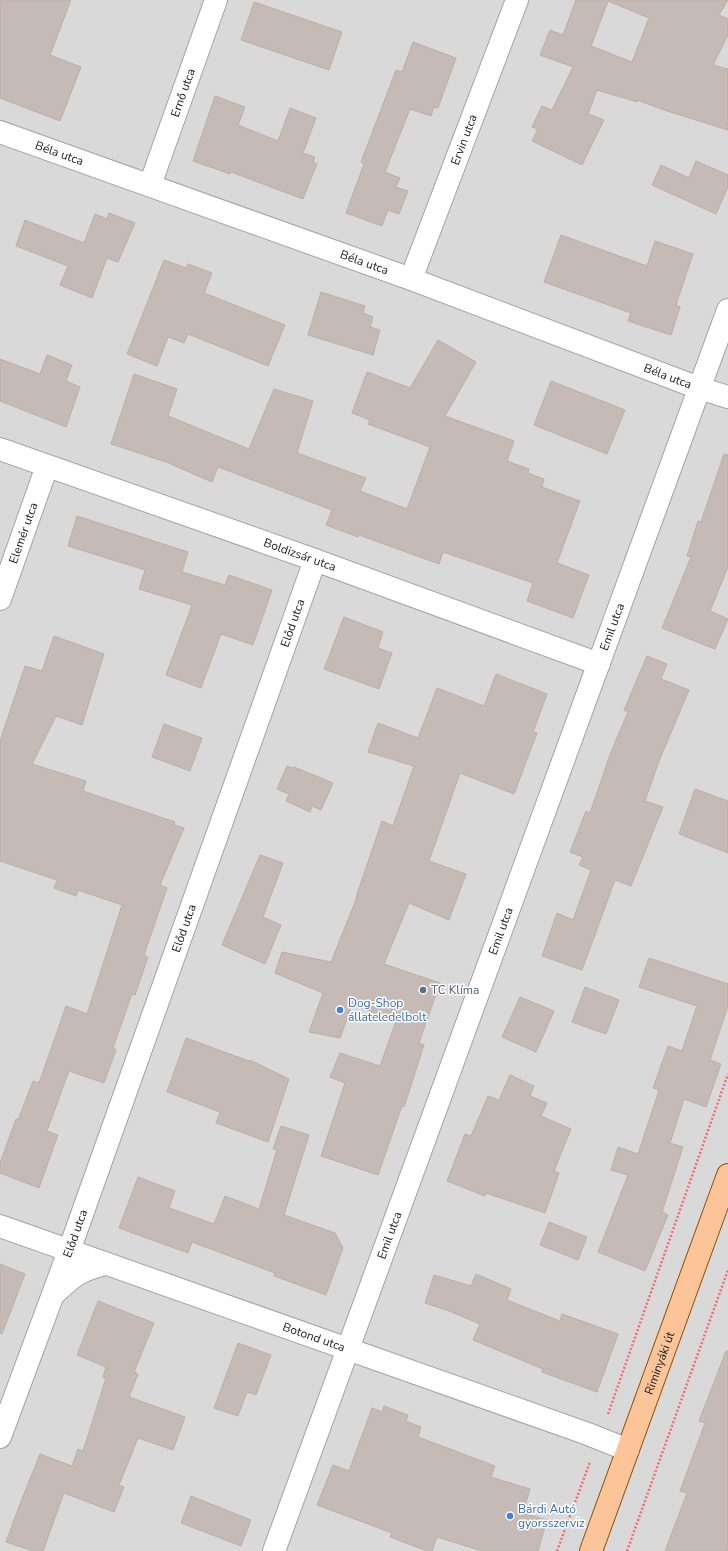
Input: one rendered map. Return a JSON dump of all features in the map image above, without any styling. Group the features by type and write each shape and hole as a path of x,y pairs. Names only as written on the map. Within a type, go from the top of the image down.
{"main road":[{"name":"Riminyáki út","path":"591,1551 728,1175"}],"street":[{"name":"Ernő utca","path":"150,185 216,0"},
{"name":"Ervin utca","path":"411,279 517,0"},
{"name":"Béla utca","path":"0,132 411,279 700,388 728,397"},
{"name":"Emil utca","path":"274,1551 600,664 728,310"},
{"name":"Boldizsár utca","path":"0,449 315,560 600,664"},
{"name":"Elemér utca","path":"0,599 47,466"},
{"name":"Előd utca","path":"0,1437 69,1251 315,560"},
{"name":"Botond utca","path":"0,1226 599,1438 628,1450"},
{"name":"Előd utca","path":"52,1296 73,1276 87,1268 105,1264"}],"path":[{"path":"557,1551 599,1438 728,1074"},
{"path":"626,1551 728,1270"}],"shaded area":[{"path":"0,0 728,0 728,1551 0,1551"}],"building":[{"path":"0,0 71,0 50,55 81,67 60,121 0,98"},
{"path":"576,0 728,0 719,15 728,19 728,35 713,65 728,69 728,130 637,100 637,102 597,90 588,114 604,120 582,165 532,141 538,129 532,127 542,106 552,110 573,67 540,55 550,30 563,35","holes":["608,1 649,18 632,62 591,46"]},
{"path":"254,2 342,32 329,70 241,40"},
{"path":"413,42 456,58 438,108 434,107 431,116 410,109 385,172 400,178 396,187 408,191 399,214 388,210 382,226 346,213 364,164 361,162 396,70 402,72"},
{"path":"215,96 245,107 238,125 278,141 290,108 316,118 303,153 315,157 313,162 317,164 303,199 231,172 230,174 193,161"},
{"path":"696,161 728,175 728,187 716,214 652,185 661,165 689,178"},
{"path":"109,213 135,223 118,262 107,258 92,298 60,285 68,266 16,246 25,220 84,243 95,214 107,219"},
{"path":"561,235 647,266 655,241 693,254 676,305 680,307 671,335 628,321 631,313 544,282"},
{"path":"164,260 186,268 188,264 212,273 204,293 285,325 268,366 188,334 184,343 168,337 157,366 127,354"},
{"path":"321,292 365,306 363,313 373,317 370,327 380,330 373,355 308,335"},
{"path":"438,340 476,362 445,416 514,441 507,461 529,469 528,473 544,479 542,487 580,501 557,563 589,575 573,618 527,601 533,583 443,552 439,564 359,535 358,537 326,525 332,510 218,467 212,482 166,462 111,444 134,374 177,389 168,416 249,449 274,389 313,401 297,453 366,478 360,491 407,509 430,447 368,424 370,420 352,413 367,372 410,388"},
{"path":"47,355 72,365 66,381 80,387 66,427 0,401 0,359 40,374"},
{"path":"551,381 625,410 607,454 534,425"},
{"path":"724,454 728,455 728,567 710,611 728,619 715,649 662,628 691,557 687,556 698,521 701,522"},
{"path":"77,516 188,552 182,572 225,585 229,575 272,590 253,645 221,634 201,688 166,675 192,605 139,589 145,570 68,546"},
{"path":"344,617 383,632 378,648 392,653 379,689 324,669"},
{"path":"54,636 104,654 82,725 56,716 32,764 86,781 83,791 175,822 174,825 184,828 160,885 167,888 144,955 148,957 135,995 132,994 113,1048 116,1050 104,1083 69,1071 47,1131 58,1135 39,1188 0,1173 0,1163 16,1119 18,1120 33,1081 39,1083 66,1006 87,1014 122,905 78,890 76,896 54,888 57,880 0,861 0,741 25,666 42,671"},
{"path":"647,656 667,664 661,679 689,690 659,761 645,801 663,807 631,886 615,880 582,970 542,956 557,913 573,920 591,870 579,865 583,857 570,852 586,811 590,813 611,752 628,712 624,710"},
{"path":"496,674 547,694 533,732 537,733 514,794 460,773 429,861 466,874 449,920 409,903 384,964 440,983 419,1043 424,1045 404,1107 402,1106 378,1175 321,1156 345,1083 330,1077 340,1053 380,1066 396,1021 352,1005 340,1038 309,1032 323,993 275,973 282,952 331,962 357,897 382,821 393,826 414,766 368,752 378,723 418,738 437,688 484,706"},
{"path":"164,724 202,738 190,771 152,757"},
{"path":"287,766 292,768 294,767 333,783 321,810 312,806 310,812 286,801 289,794 277,789"},
{"path":"695,789 728,801 728,853 679,834"},
{"path":"260,855 283,863 263,917 281,925 265,964 222,945"},
{"path":"649,958 728,984 728,1006 710,1060 721,1064 706,1107 684,1099 670,1143 683,1147 662,1212 668,1215 645,1271 598,1252 628,1175 611,1170 618,1147 638,1154 659,1090 653,1088 668,1046 682,1051 697,1006 639,987"},
{"path":"585,987 619,1000 606,1034 572,1022"},
{"path":"520,997 554,1011 536,1052 502,1037"},
{"path":"186,1038 249,1061 250,1060 289,1079 268,1142 216,1123 220,1112 167,1092"},
{"path":"510,1075 534,1086 530,1096 547,1103 541,1116 571,1129 554,1171 559,1173 545,1213 486,1193 485,1196 447,1181 465,1134 471,1136 488,1096 499,1100"},
{"path":"281,1126 309,1135 284,1215 335,1233 343,1248 326,1295 274,1276 275,1273 192,1242 188,1253 119,1228 138,1177 175,1191 169,1208 214,1224 225,1196 259,1209 277,1150 273,1149"},
{"path":"549,1222 587,1237 578,1260 540,1245"},
{"path":"0,1264 25,1274 2,1334 0,1333"},
{"path":"476,1274 511,1289 507,1300 560,1321 562,1314 618,1334 597,1392 542,1372 543,1369 473,1340 480,1324 425,1303 434,1275 471,1286"},
{"path":"98,1301 154,1323 134,1372 138,1374 129,1397 185,1417 173,1450 138,1438 119,1485 124,1487 114,1512 64,1493 43,1551 33,1551 6,1542 40,1454 72,1466 78,1449 83,1451 106,1378 103,1377 106,1367 77,1355"},
{"path":"238,1343 271,1355 256,1395 247,1392 238,1416 214,1408"},
{"path":"726,1351 728,1351 728,1551 665,1551 687,1493 680,1491 705,1423 699,1421"},
{"path":"384,1406 408,1415 406,1421 421,1427 418,1437 495,1466 491,1477 530,1489 523,1513 547,1520 538,1551 482,1551 437,1537 432,1551 427,1551 390,1537 392,1533 317,1505 333,1465 349,1471 372,1408 382,1412"},
{"path":"191,1496 251,1520 241,1546 181,1523"}],"place":[{"name":"TC Klíma","path":"423,990"},
{"name":"Dog-Shop állateledelbolt","path":"340,1010"},
{"name":"Bárdi Autó gyorsszerviz","path":"510,1516"}]}
